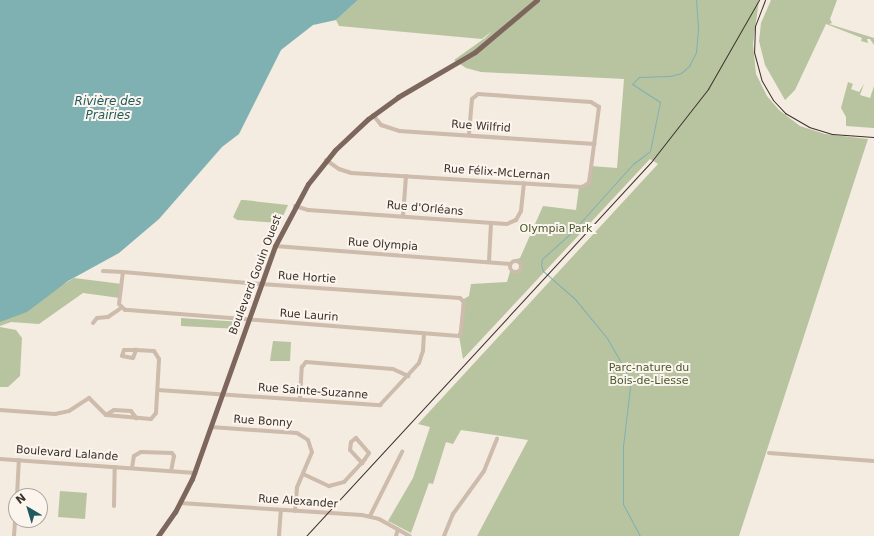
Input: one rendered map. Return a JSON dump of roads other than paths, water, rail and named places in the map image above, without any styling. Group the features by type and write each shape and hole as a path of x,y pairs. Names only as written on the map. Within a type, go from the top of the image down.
{"main road":[{"name":"Boulevard Gouin Ouest","path":"158,536 180,503 195,473 275,246 294,206 326,160 373,115 481,47 537,0"}],"street":[{"name":"Rue Félix-McLernan","path":"326,160 348,172 586,186 594,144 597,104 478,94 472,99 469,135"},
{"name":"Rue Wilfrid","path":"373,115 381,125 394,130 594,144"},
{"path":"403,216 406,176"},
{"name":"Rue d'Orléans","path":"294,206 305,209 507,224 516,220 521,211 524,183"},
{"path":"489,261 491,224"},
{"name":"Rue Olympia","path":"275,246 489,261 510,264"},
{"name":"Rue Hortie","path":"102,271 462,300"},
{"path":"93,323 97,318 108,317 120,308 123,272"},
{"name":"Rue Laurin","path":"120,308 248,320 459,336 462,300"},
{"name":"Rue Sainte-Suzanne","path":"158,390 380,405 408,376 422,357 424,334"},
{"path":"0,410 56,414 69,411 89,398 106,415 114,410 131,411 136,418 151,419 156,416 158,354 136,350"},
{"path":"300,400 302,367 306,362 393,369 408,376"},
{"name":"Rue Bonny","path":"211,427 302,435 308,440 312,452 297,488 295,511"},
{"path":"444,536 453,514 484,470 496,438"},
{"path":"303,474 329,486 338,485 362,463 368,450 361,441 354,439 350,450 362,463"},
{"name":"Boulevard Lalande","path":"132,468 134,456 141,452 172,453 174,456 171,471"},
{"path":"370,516 402,452"},
{"path":"769,453 874,461"},
{"name":"Boulevard Lalande","path":"0,459 195,473"},
{"path":"17,488 19,460"},
{"path":"114,506 115,467"},
{"name":"Rue Alexander","path":"180,503 370,516 410,536"},
{"path":"279,536 281,510"},
{"path":"396,536 398,529"}],"water":[{"name":"Rivière des Prairies","path":"0,0 358,0 336,20 313,25 281,50 239,134 222,147 159,219 119,253 68,281 27,312 0,322"}],"waterway":[{"path":"640,536 623,504 623,446 630,387 626,371 607,338 575,299 543,271 541,265 542,259 571,233 633,164 650,151 660,102 632,84 639,77 670,76 681,73 689,66 696,52 698,28 696,0"}],"tram line":[{"path":"306,536 651,162 708,89 759,0"},
{"path":"765,0 755,26 754,52 762,81 773,100 785,113 809,127 832,134 874,137"}],"park label":[{"name":"Olympia Park","path":"556,229"},
{"name":"Parc-nature du Bois-de-Liesse","path":"649,375"}]}
